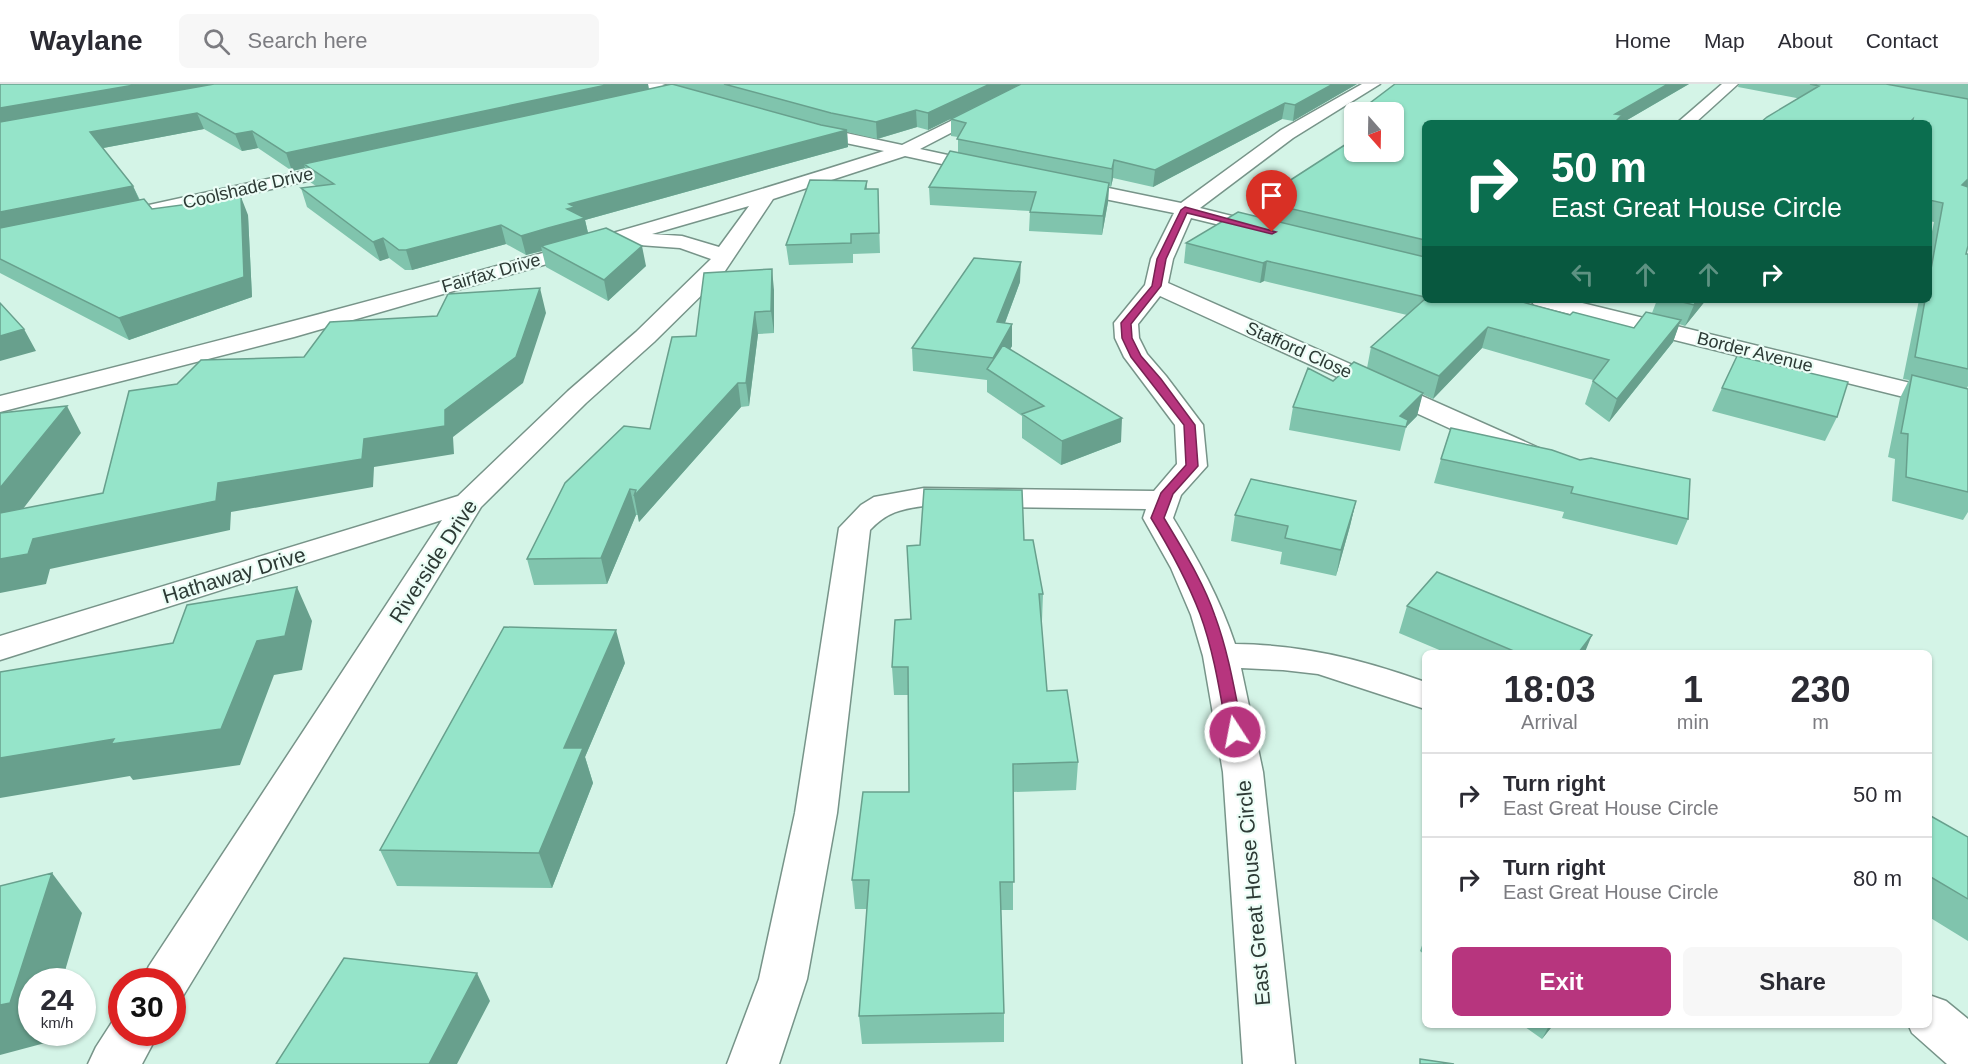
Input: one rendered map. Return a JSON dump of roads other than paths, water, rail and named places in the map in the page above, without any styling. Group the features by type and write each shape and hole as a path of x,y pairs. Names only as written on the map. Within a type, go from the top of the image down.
{"street":[{"path":"674,93 706,84"},
{"name":"Fairfax Drive","path":"0,404 285,332 766,195 903,151 1038,84"},
{"path":"753,1064 783,979 816,813 855,528 873,508 888,501 924,497 1165,500 1167,493 1192,466 1189,425 1157,381 1136,357 1127,338 1126,323 1156,286 1162,259 1185,210 1287,134 1372,84"},
{"path":"1689,120 1731,84"},
{"path":"643,92 674,93 718,105"},
{"path":"784,124 828,136 1009,173"},
{"name":"Coolshade Drive","path":"100,222 364,162"},
{"path":"1044,180 1185,210 1288,236"},
{"name":"Riverside Drive","path":"174,968 469,502 577,397 715,269 766,195"},
{"path":"592,244 636,238 681,242 724,256"},
{"name":"Stafford Close","path":"1156,286 1551,465"},
{"name":"Border Avenue","path":"1562,303 1968,405"},
{"name":"East Great House Circle","path":"1165,500 1158,518 1187,568 1208,615 1221,656 1243,772 1269,1064"},
{"name":"Hathaway Drive","path":"0,648 469,502"},
{"path":"1221,656 1268,656 1307,660 1390,683 1422,695"},
{"path":"1932,1020 1968,1050"},
{"path":"114,1064 125,1046"}]}
